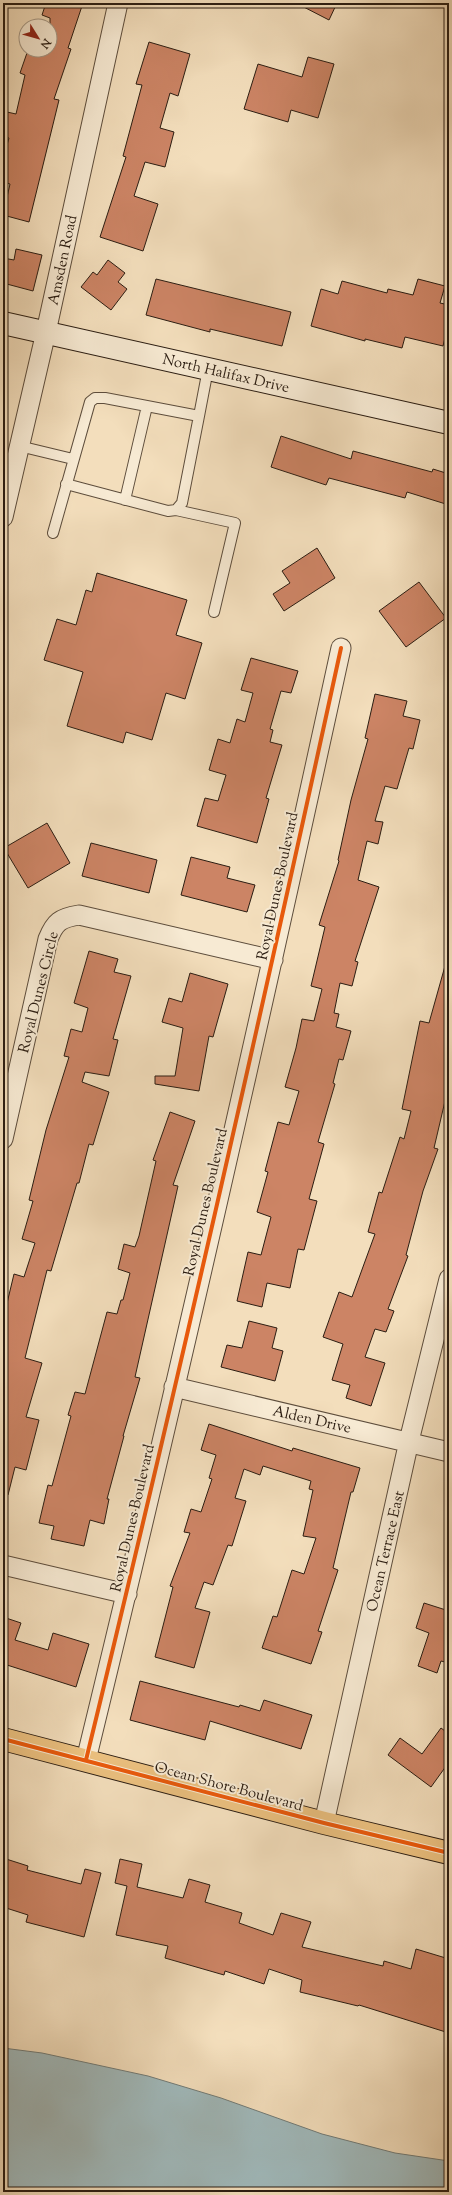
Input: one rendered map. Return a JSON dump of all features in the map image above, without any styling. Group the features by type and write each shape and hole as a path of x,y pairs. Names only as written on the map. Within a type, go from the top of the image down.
{"main road":[{"name":"Ocean Shore Boulevard","path":"3,1739 324,1823 449,1853"}],"street":[{"name":"Amsden Road","path":"3,517 46,332 118,3"},
{"name":"North Halifax Drive","path":"3,323 449,423"},
{"name":"Royal Dunes Boulevard","path":"86,1760 127,1594 273,960 342,648"},
{"name":"Royal Dunes Circle","path":"3,1139 48,939 54,925 66,917 79,915 273,960"},
{"name":"Ocean Terrace East","path":"324,1823 409,1441 449,1279"},
{"name":"Alden Drive","path":"174,1387 409,1441 449,1452"},
{"path":"3,1565 127,1594"}],"lane":[{"path":"176,510 182,503 208,369"},
{"path":"53,533 88,405 95,398 105,398 199,416"},
{"path":"125,500 147,406"},
{"path":"20,446 73,460"},
{"path":"66,484 168,511 176,510 235,524 214,612"}],"water":[{"path":"3,2048 42,2053 148,2076 221,2098 322,2134 395,2153 449,2161 449,2192 3,2192"}],"building":[{"path":"46,3 83,3 68,48 71,49 54,99 59,100 29,222 3,215 10,184 3,182 3,159 9,138 3,136 3,131 7,112 16,114 25,75 20,73 25,58 58,58 58,18 50,18 42,15"},
{"path":"296,3 337,3 329,20"},
{"path":"149,42 190,54 178,96 170,93 160,128 174,132 165,167 145,162 134,196 158,204 143,251 100,237 126,157 123,156 142,85 136,84"},
{"path":"308,57 334,64 318,118 291,110 288,122 244,109 258,64 302,77"},
{"path":"16,249 42,255 33,291 3,283 3,258 14,260"},
{"path":"108,260 125,273 118,282 127,289 111,310 81,287 93,272 97,275"},
{"path":"156,279 291,312 282,346 210,329 210,332 146,315"},
{"path":"418,279 445,286 440,303 449,305 449,321 443,346 405,337 402,348 365,339 365,341 311,326 321,289 338,294 342,281 387,293 388,289 413,295"},
{"path":"281,436 351,459 353,451 432,472 433,469 449,474 449,505 407,492 405,498 329,478 326,485 271,467"},
{"path":"317,548 335,578 284,611 273,594 290,583 282,571"},
{"path":"97,573 187,600 176,635 202,643 185,699 166,693 152,740 126,732 123,743 67,726 83,672 44,660 57,619 76,625 86,590 92,592"},
{"path":"419,582 446,618 406,647 379,611"},
{"path":"251,658 298,671 291,693 281,691 270,729 273,730 270,742 282,745 266,798 269,799 257,843 197,826 205,798 218,801 226,775 209,770 218,739 230,743 237,719 245,722 253,693 241,690"},
{"path":"375,694 407,701 403,716 420,720 413,749 409,748 397,789 385,786 375,821 383,822 378,844 367,841 358,880 379,887 355,961 358,962 352,986 340,983 334,1013 339,1014 336,1027 351,1031 343,1060 339,1059 333,1083 335,1084 318,1142 324,1144 309,1199 317,1201 304,1250 298,1249 290,1288 267,1283 262,1307 237,1301 248,1252 261,1255 271,1217 257,1212 268,1172 265,1171 278,1122 289,1125 299,1091 285,1087 296,1048 302,1019 314,1021 322,989 311,986 325,927 319,925 339,861 351,800 368,739 365,738"},
{"path":"47,823 70,863 28,888 4,848"},
{"path":"91,843 157,860 149,893 82,876"},
{"path":"191,857 230,867 227,878 255,885 247,912 181,895"},
{"path":"89,951 118,959 114,972 131,976 113,1039 118,1040 109,1076 85,1072 82,1082 109,1092 93,1145 89,1144 79,1183 77,1183 51,1271 47,1270 25,1358 42,1363 26,1417 39,1420 26,1470 15,1467 8,1495 3,1495 3,1320 14,1274 24,1277 35,1243 22,1239 33,1201 29,1200 46,1130 69,1057 64,1056 71,1029 82,1032 88,1008 74,1003"},
{"path":"445,966 449,966 449,1084 434,1148 438,1149 423,1191 406,1255 408,1256 388,1309 394,1311 386,1332 375,1329 365,1357 385,1363 371,1406 346,1398 350,1385 332,1380 343,1344 323,1337 339,1292 352,1297 375,1234 368,1232 379,1192 382,1193 400,1137 404,1139 411,1111 402,1109 420,1021 429,1023"},
{"path":"190,973 228,984 213,1037 209,1036 199,1091 155,1084 155,1076 175,1076 183,1028 162,1022 169,998 182,1002"},
{"path":"170,1112 195,1121 173,1185 178,1186 135,1377 140,1378 107,1499 109,1499 104,1524 90,1520 84,1546 51,1539 54,1526 39,1523 48,1485 52,1486 71,1416 68,1415 75,1392 85,1394 107,1312 117,1314 121,1300 123,1300 130,1273 118,1269 124,1244 135,1247 139,1236 156,1161 153,1160"},
{"path":"249,1321 277,1328 272,1348 283,1351 275,1381 221,1367 227,1345 242,1348"},
{"path":"209,1424 292,1451 293,1448 360,1468 353,1492 351,1492 333,1568 338,1570 318,1631 322,1632 311,1664 262,1648 273,1616 277,1617 292,1570 304,1574 316,1538 303,1536 313,1490 309,1489 311,1481 263,1466 260,1475 244,1469 235,1498 246,1501 232,1546 228,1545 213,1585 204,1582 195,1608 210,1612 194,1668 155,1657 173,1587 170,1586 190,1533 184,1532 191,1509 201,1512 212,1479 209,1478 216,1455 201,1450"},
{"path":"424,1603 449,1611 449,1663 441,1661 437,1673 418,1666 429,1633 416,1628"},
{"path":"3,1617 21,1623 15,1640 48,1650 53,1633 89,1644 76,1687 7,1665 6,1670 3,1669"},
{"path":"140,1681 239,1707 240,1705 260,1711 264,1700 312,1715 301,1749 210,1721 205,1740 130,1720"},
{"path":"441,1728 449,1734 449,1762 431,1787 388,1755 400,1738 422,1754"},
{"path":"3,1858 28,1866 27,1870 81,1884 85,1869 101,1873 84,1937 26,1922 28,1915 3,1907"},
{"path":"120,1859 142,1864 137,1887 183,1898 189,1879 210,1885 205,1902 242,1913 239,1923 273,1935 281,1913 311,1922 302,1947 383,1966 384,1961 411,1969 416,1949 449,1959 449,2033 359,2005 300,1992 302,1980 269,1969 264,1984 225,1971 224,1975 165,1958 168,1946 116,1935 127,1886 115,1883"}],"cycle path":[{"path":"86,1760 217,1205 341,648"},
{"path":"3,1739 324,1823 449,1853"}]}
